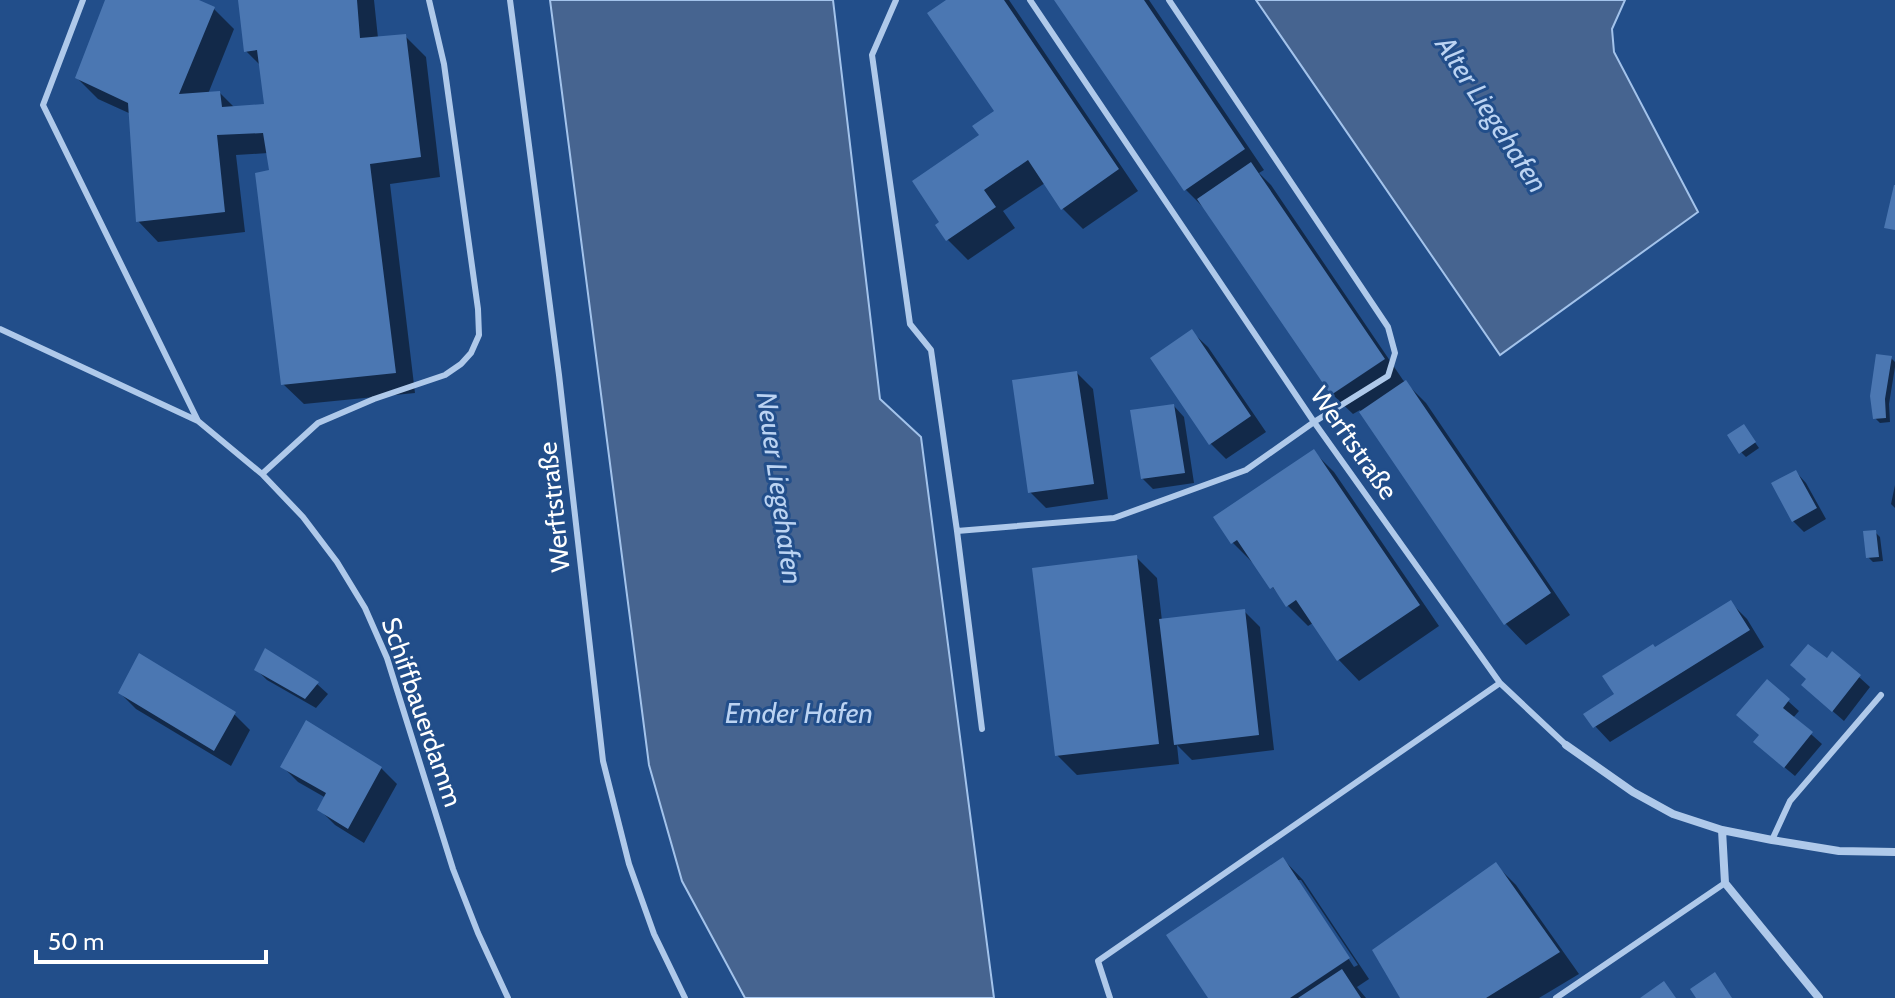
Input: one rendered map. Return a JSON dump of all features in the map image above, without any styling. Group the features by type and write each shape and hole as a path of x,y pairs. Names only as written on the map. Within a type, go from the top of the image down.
{"street":[{"name":"Werftstraße","path":"1566,745 1633,792 1673,814 1722,830 1839,851 1895,852"},
{"path":"1722,830 1725,883 1819,998"}],"lane":[{"path":"83,0 43,105 198,421"},
{"path":"262,474 318,423 374,399 445,375 471,353 479,335 444,64 429,0"},
{"name":"Werftstraße","path":"510,0 559,375 603,761 629,864 654,934 685,998"},
{"path":"896,0 872,55 910,324 931,350 982,729"},
{"name":"Werftstraße","path":"1030,0 1314,422 1500,683 1566,745"},
{"path":"957,531 1114,518 1246,470 1314,422 1388,376 1395,353 1388,327 1169,0"},
{"name":"Schiffbauerdamm","path":"0,329 198,421 262,474 303,517 337,562 365,608 387,658 453,869 508,998"},
{"path":"1110,998 1098,961 1500,683"},
{"path":"1772,840 1790,801 1881,695"},
{"path":"1556,998 1725,883"}],"water":[{"name":"Emder Hafen","path":"550,0 833,0 880,399 921,437 994,998 745,998 682,881 649,765"},
{"name":"Alter Liegehafen","path":"1256,0 1625,0 1612,29 1614,52 1698,212 1500,355"}],"building":[{"path":"105,0 199,0 215,7 179,94 220,91 222,107 264,104 257,50 244,52 238,0 357,0 360,38 406,34 421,157 370,164 396,373 281,385 255,173 269,170 263,133 217,135 225,212 136,222 128,103 75,78"},
{"path":"946,0 1004,0 1119,169 1061,210 1028,160 984,190 996,207 946,241 935,225 939,222 912,181 979,135 972,126 994,111 927,13"},
{"path":"1054,0 1144,0 1245,149 1184,191"},
{"path":"1251,162 1385,359 1331,395 1197,199"},
{"path":"1895,185 1895,230 1884,228"},
{"path":"1192,329 1251,416 1209,445 1150,358"},
{"path":"1876,354 1892,356 1885,399 1886,418 1873,419 1870,396"},
{"path":"1077,371 1094,484 1028,493 1012,380"},
{"path":"1406,380 1551,593 1504,625 1359,412"},
{"path":"1174,404 1185,473 1141,479 1130,410"},
{"path":"1744,424 1756,442 1739,454 1727,435"},
{"path":"1314,449 1420,605 1337,661 1296,600 1286,607 1237,540 1231,544 1213,517"},
{"path":"1796,470 1817,508 1792,522 1771,483"},
{"path":"1876,530 1879,557 1866,558 1863,531"},
{"path":"1137,555 1159,744 1055,756 1032,568"},
{"path":"1731,600 1750,630 1593,728 1583,714 1614,694 1602,676"},
{"path":"1245,609 1259,735 1174,745 1159,619"},
{"path":"1808,644 1827,658 1832,651 1861,675 1832,712 1801,685 1806,679 1790,665"},
{"path":"265,648 319,682 305,699 254,670"},
{"path":"139,653 236,712 214,751 118,693"},
{"path":"1767,679 1790,699 1783,708 1813,732 1784,768 1753,742 1759,735 1736,715"},
{"path":"306,720 382,767 348,829 317,810 326,793 280,767"},
{"path":"1283,857 1350,958 1290,998 1208,998 1166,935"},
{"path":"1496,862 1560,952 1486,998 1400,998 1372,950"},
{"path":"1342,969 1361,998 1298,998"},
{"path":"1715,972 1732,998 1696,998 1690,989"},
{"path":"1664,981 1676,998 1640,998"}],"water label":[{"name":"Neuer Liegehafen","path":"780,488"}]}
